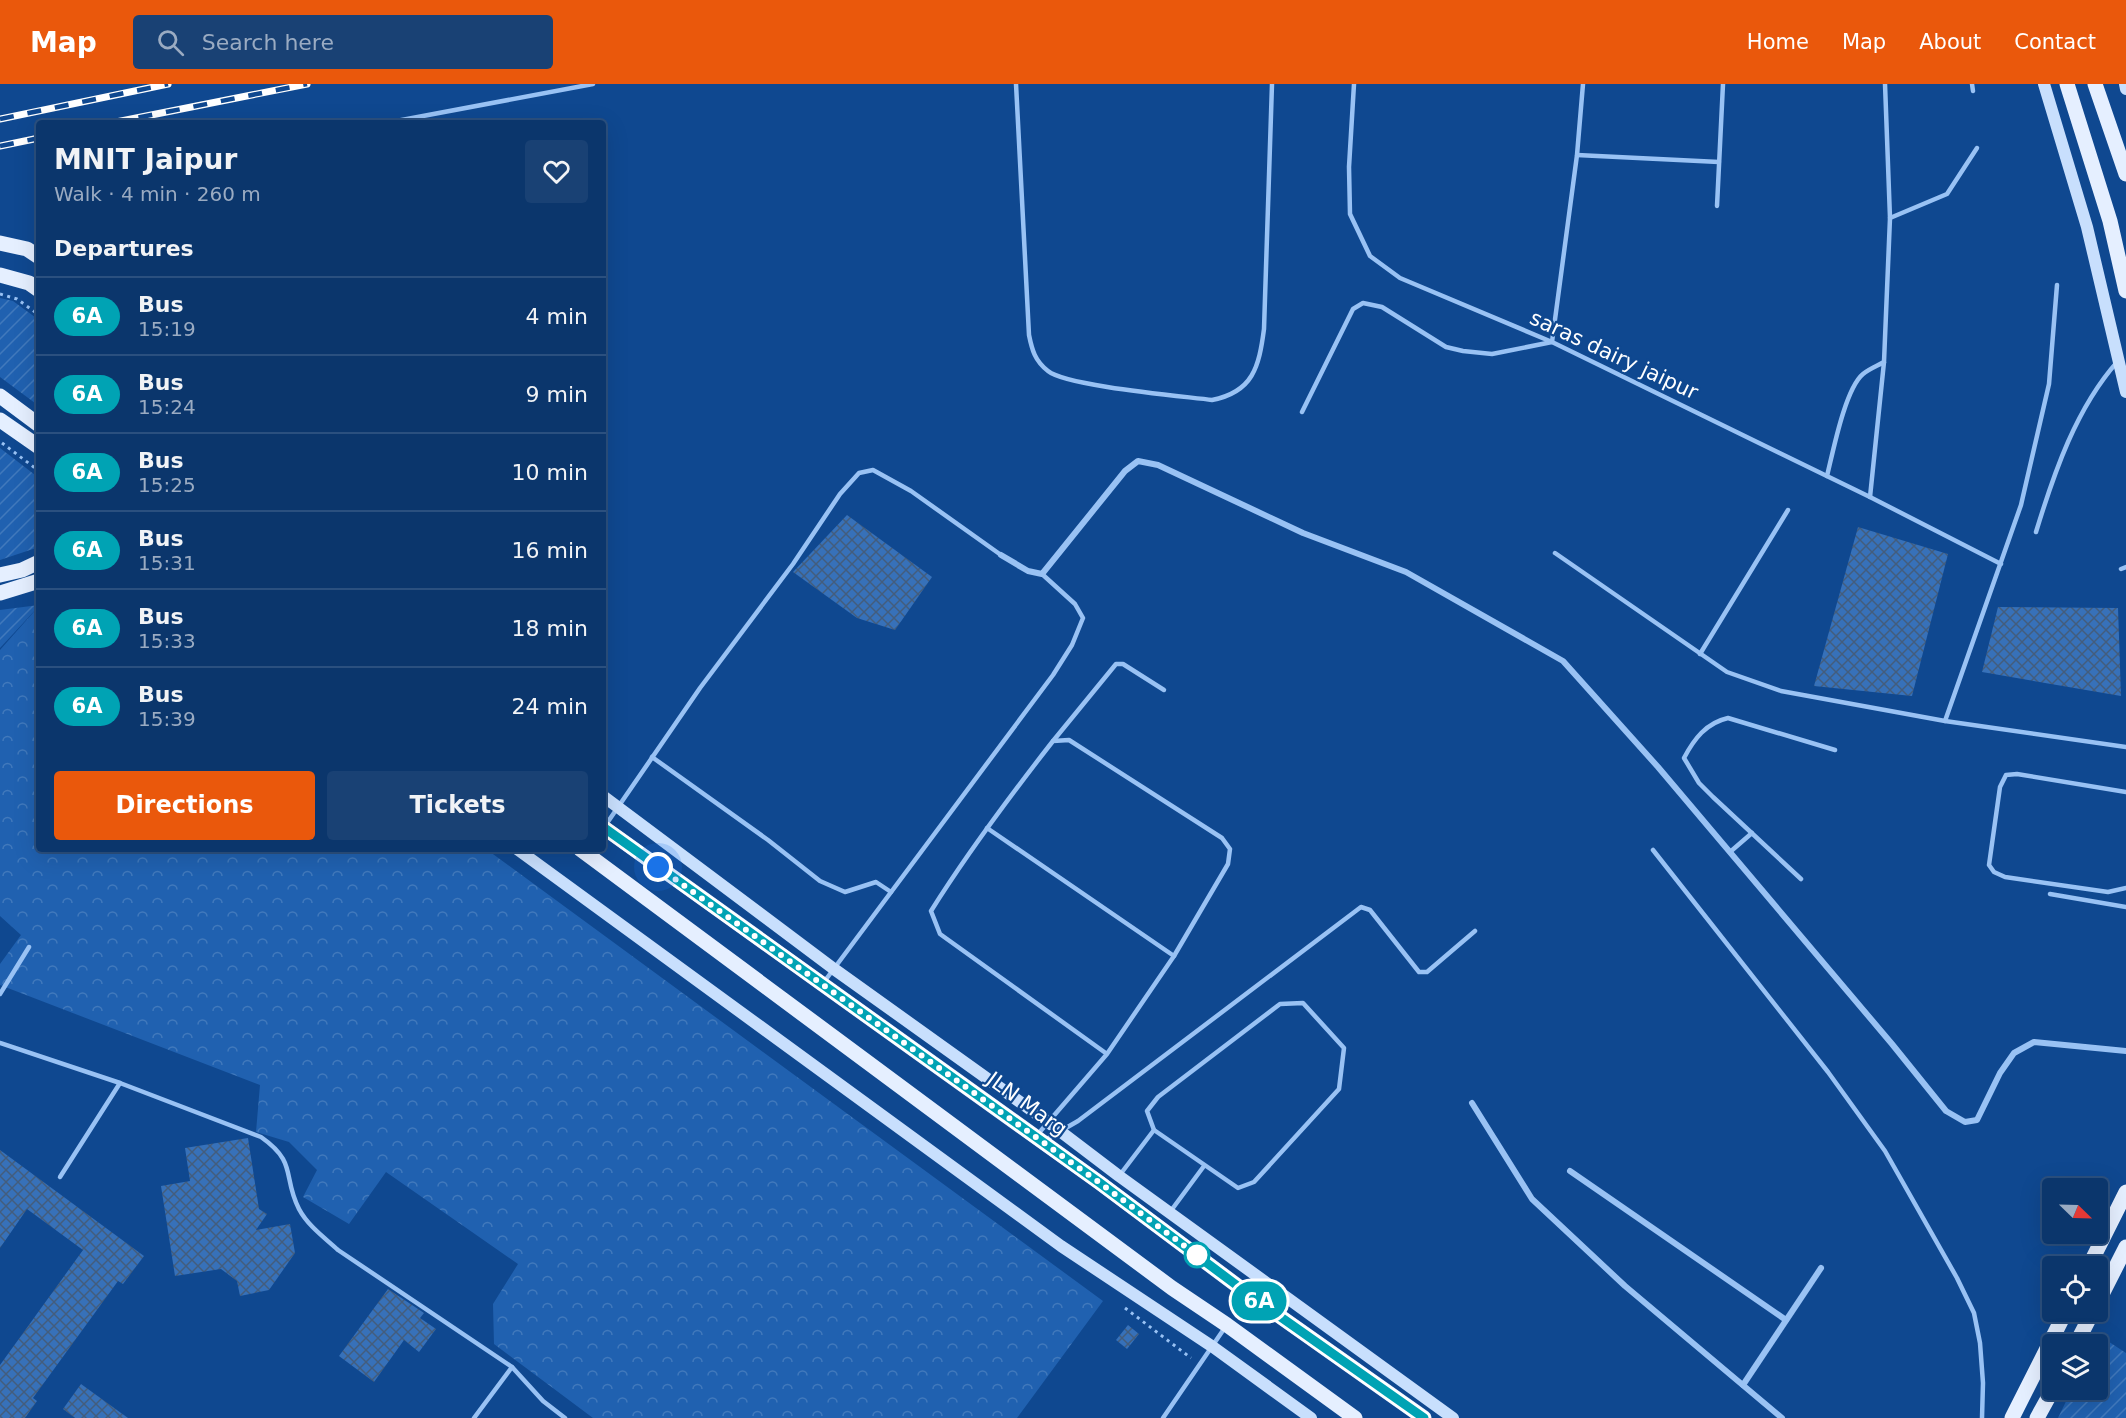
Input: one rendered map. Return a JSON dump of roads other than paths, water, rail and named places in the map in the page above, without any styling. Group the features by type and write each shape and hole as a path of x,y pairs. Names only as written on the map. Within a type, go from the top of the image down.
{"main road":[{"path":"2067,84 2110,221 2126,291"},
{"path":"2096,84 2126,174"},
{"path":"0,243 27,249 36,255"},
{"path":"0,275 29,283 36,288"},
{"path":"0,396 36,423"},
{"path":"0,420 36,445"},
{"path":"0,575 22,570 36,563"},
{"path":"0,593 36,581"},
{"name":"JLN Marg","path":"606,830 1040,1139 1251,1296 1424,1418"},
{"path":"584,852 1172,1288 1355,1418"},
{"path":"2094,1256 2126,1192"},
{"path":"2108,1282 2126,1247"},
{"path":"2012,1418 2060,1322"},
{"path":"2037,1418 2047,1400"}],"street":[{"path":"2044,84 2079,196 2126,392"},
{"path":"2125,84 2126,89"},
{"path":"1001,555 1028,571 1042,574 1125,471 1138,461 1158,465 1303,533 1406,572 1563,661 1658,767 1946,1111 1965,1122 1977,1120 2000,1073 2014,1053 2034,1042 2126,1051"},
{"path":"606,798 834,969 1048,1122 1169,1213 1453,1418"},
{"path":"521,852 1061,1246 1214,1347 1311,1418"},
{"path":"1472,1103 1532,1199 1625,1286 1782,1418"},
{"path":"1570,1171 1786,1320"},
{"path":"1743,1385 1821,1268"},
{"path":"1251,1296 1262,1280"}],"lane":[{"path":"403,120 593,84"},
{"path":"1016,84 1029,335 1034,357 1049,372 1072,381 1212,400 1229,397 1240,390 1252,375 1260,356 1264,329 1272,84"},
{"name":"saras dairy jaipur","path":"1354,84 1349,167 1350,214 1370,256 1400,278 1552,342 1870,497 2001,564"},
{"path":"1302,412 1353,309 1363,303 1382,307 1446,347 1463,351 1492,354 1552,342 1577,155 1583,84"},
{"path":"1716,206 1723,84"},
{"path":"1870,497 1884,362 1890,218 1885,84"},
{"path":"1972,84 1973,91"},
{"path":"1890,218 1947,194 1977,148"},
{"path":"1577,155 1719,162"},
{"path":"1945,721 2021,506 2049,384 2057,285"},
{"path":"2036,532 2049,490 2069,440 2093,394 2119,359"},
{"path":"1827,476 1845,408 1853,390 1862,375 1884,362"},
{"path":"606,824 700,688 793,564 840,494 859,473 873,470 911,490 1001,555"},
{"path":"1700,654 1788,510"},
{"path":"1555,553 1726,672 1781,691 1945,721 2126,747"},
{"path":"823,984 1053,675 1078,633 1083,618 1075,604 1042,574"},
{"path":"1107,1054 940,934 930,911 987,828 1053,741 1116,664 1123,664 1164,690"},
{"path":"1801,879 1713,797 1691,771 1684,758 1693,739 1713,723 1728,718 1835,750"},
{"path":"1040,1139 1048,1122 1107,1054 1174,956 1228,864 1230,849 1222,838 1069,740 1053,741"},
{"path":"652,757 768,840 820,881 845,892 876,882 891,892"},
{"path":"2126,792 2017,774 2006,775 2000,787 1989,865 1994,872 2006,877 2108,892 2126,888"},
{"path":"987,828 1174,956"},
{"path":"1730,852 1752,833"},
{"path":"1653,850 1828,1072 1885,1151 1957,1278 1974,1313 1980,1343 1983,1383 1982,1418"},
{"path":"2050,894 2126,907"},
{"path":"1040,1139 1078,1120 1095,1108 1361,907 1370,910 1419,972 1427,972 1475,931"},
{"path":"0,994 29,947"},
{"path":"1303,1003 1344,1048 1340,1089 1254,1182 1238,1188 1204,1166 1154,1130 1147,1111 1158,1097 1280,1004 1303,1003"},
{"path":"0,1043 120,1083 261,1137 276,1147 286,1162 291,1188 299,1210 312,1227 338,1250 512,1366 543,1401 565,1418"},
{"path":"60,1178 120,1083"},
{"path":"1119,1176 1154,1130"},
{"path":"1169,1213 1204,1166"},
{"path":"1163,1418 1227,1325"},
{"path":"474,1418 512,1366"}],"railway":[{"path":"0,119 168,84"},
{"path":"126,120 307,84"},
{"path":"0,146 36,139"}]}
